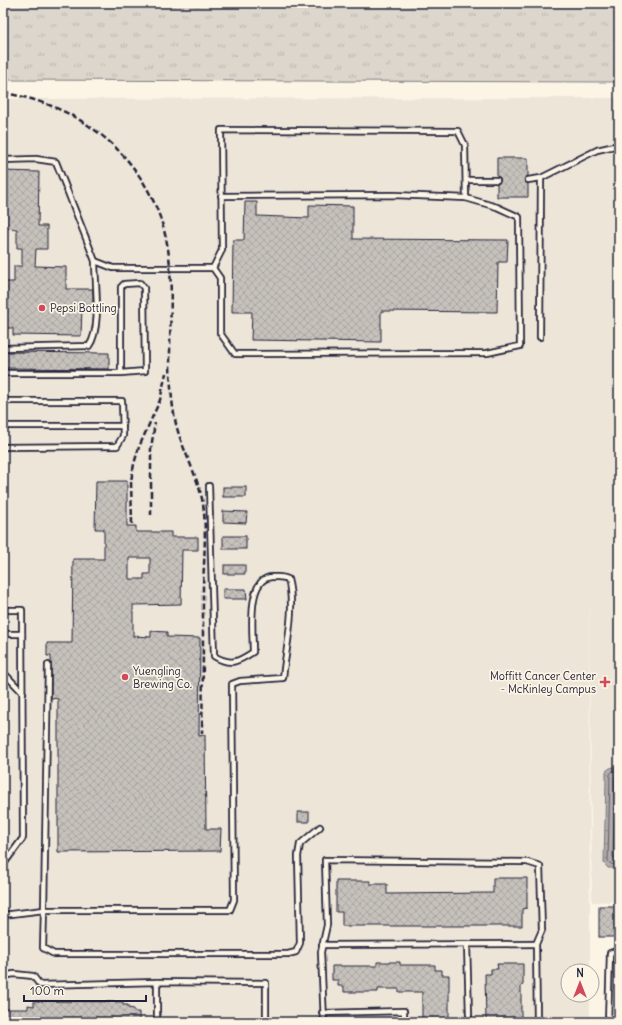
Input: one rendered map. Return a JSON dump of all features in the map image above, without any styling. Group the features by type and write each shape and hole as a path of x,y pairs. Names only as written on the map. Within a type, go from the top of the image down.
{"lane":[{"path":"213,268 222,250 221,130 458,131 466,145 466,198"},
{"path":"528,180 541,178 597,150 619,145"},
{"path":"3,160 36,159 56,162 95,260 96,326 94,339 89,346 3,348"},
{"path":"540,337 541,178"},
{"path":"466,180 497,180"},
{"path":"213,268 220,278 220,334 235,354 487,353 520,346 518,217 497,207 466,198 394,195 221,196"},
{"path":"95,260 113,268 213,268"},
{"path":"3,373 121,373 142,372 146,368 144,288 140,283 124,284 121,287 121,373"},
{"path":"3,401 122,401 123,426 123,436 117,446 3,447"},
{"path":"3,426 123,426"},
{"path":"3,915 44,910 230,910 234,900 232,684 240,681 283,678 290,614 291,589 288,579 283,576 267,577 259,583 253,603 253,652 238,662 222,661 214,656 209,486"},
{"path":"3,610 22,610 23,693 23,838 3,865"},
{"path":"3,634 22,634"},
{"path":"48,665 43,948 54,954 288,954 296,952 300,943 298,856 300,844 320,827"},
{"path":"3,672 23,693"},
{"path":"324,1022 322,1013 320,952 327,925 325,860 527,862 540,866 542,930 536,944 537,1022"},
{"path":"467,944 469,1015"},
{"path":"322,945 536,944"},
{"path":"608,1022 610,953 619,950"},
{"path":"3,976 14,974 33,976 40,985 157,982 266,983 266,1022"},
{"path":"157,982 157,1022"},
{"path":"322,1013 404,1011 404,1022"}],"shaded area":[{"path":"619,98 619,901 592,902 589,581 590,963 560,963 560,1003 590,1003 590,1022 3,1022 3,99"}],"green space":[{"path":"3,3 619,3 619,82 3,80"}],"water":[{"path":"619,766 619,868 608,868 604,863 606,771 610,768"}],"building":[{"path":"497,158 528,158 528,176 524,180 528,184 528,197 497,197 497,184 501,180 497,176"},
{"name":"Pepsi Bottling","path":"3,171 39,172 38,226 47,226 47,249 36,249 35,266 66,267 66,289 93,289 93,306 82,306 81,336 13,335 13,328 3,328 3,282 14,282 14,266 22,266 22,248 17,248 17,229 3,228"},
{"path":"245,202 257,202 257,216 309,218 309,205 353,206 353,239 508,240 507,262 498,262 497,312 381,311 381,342 251,340 252,312 232,312 233,240 244,240"},
{"path":"3,352 109,353 109,369 3,368"},
{"name":"Yuengling Brewing Co.","path":"96,481 127,481 127,526 136,526 136,532 171,532 171,537 198,537 198,550 182,550 181,604 133,605 133,636 151,637 151,631 167,632 167,637 200,638 199,736 205,735 206,829 221,829 220,851 58,852 58,699 51,698 51,656 47,656 47,643 72,643 73,559 104,559 104,529 95,529","holes":["129,558 150,558 150,574 144,574 144,579 129,579"]},
{"path":"223,487 246,487 246,497 223,497"},
{"path":"223,511 247,512 246,523 223,522"},
{"path":"223,536 246,536 246,549 223,549"},
{"path":"224,565 245,565 245,574 224,574"},
{"path":"223,589 246,589 247,599 223,599"},
{"path":"298,812 309,812 309,822 298,822"},
{"path":"493,878 527,878 527,908 522,909 522,926 342,926 342,912 336,912 336,881 370,881 370,884 387,884 387,894 493,893"},
{"path":"599,906 619,906 619,937 599,937"},
{"path":"377,962 400,962 400,965 435,965 435,970 442,970 442,975 449,975 449,1022 422,1022 422,992 399,992 399,989 378,989 378,992 344,992 344,986 338,986 338,980 332,980 332,966 377,966"},
{"path":"497,964 523,964 523,985 521,986 521,1022 486,1022 485,974 491,974 491,969 498,969"},
{"path":"34,1001 123,1002 123,1005 128,1005 128,1008 134,1009 134,1012 139,1012 139,1022 3,1022 3,1009 28,1009 28,1005 34,1006"}],"railway":[{"path":"3,93 36,100 66,113 94,129 118,150 138,175 154,202 165,233 171,285 170,377 174,414 180,439 199,487 205,521 202,733"},
{"path":"132,524 131,481 134,464 139,447 160,400 166,373"},
{"path":"151,515 151,448 155,423"}],"place":[{"name":"Pepsi Bottling","path":"42,308"},
{"name":"Yuengling Brewing Co.","path":"125,677"},
{"name":"Moffitt Cancer Center - McKinley Campus","path":"605,682"}]}
